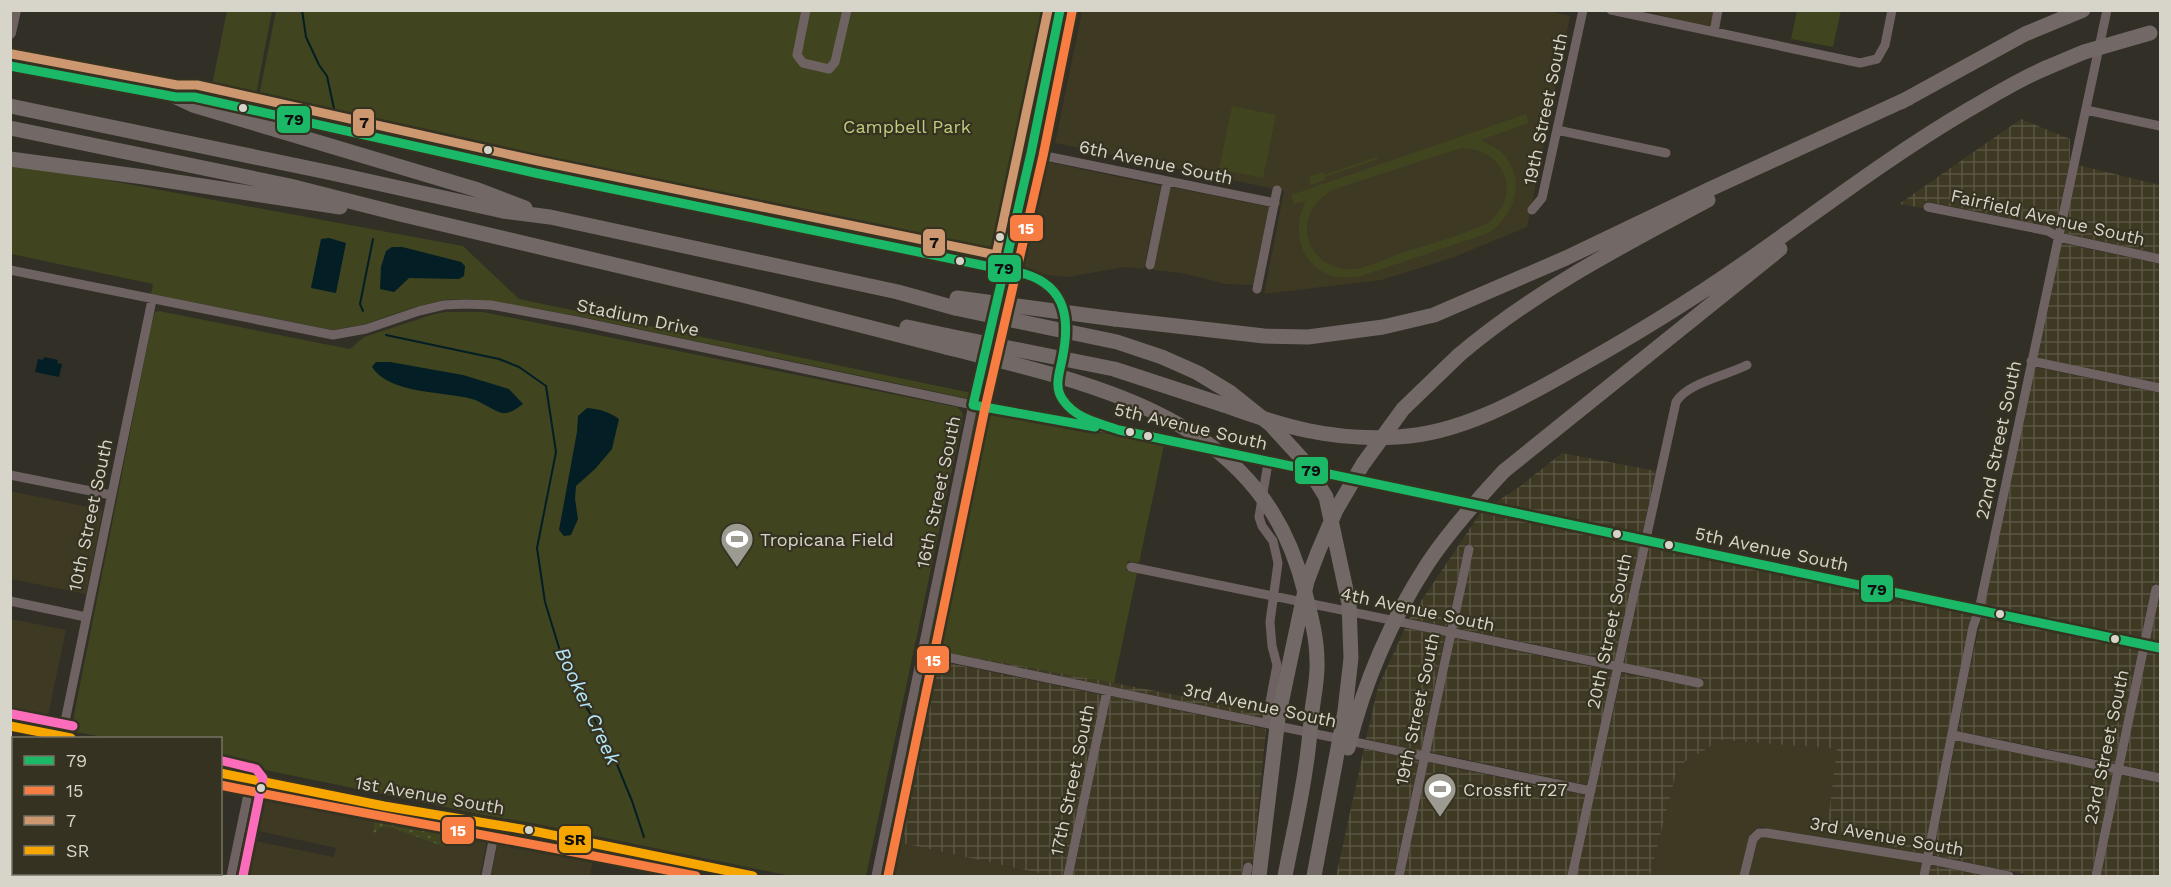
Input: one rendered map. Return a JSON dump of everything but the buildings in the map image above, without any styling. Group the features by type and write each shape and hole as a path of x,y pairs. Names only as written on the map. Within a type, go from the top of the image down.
{"highway":[{"path":"1251,873 1278,718 1307,581 1336,510 1363,464 1403,409 1459,355 1499,322 1563,280 1730,188 1909,98 1960,68 2055,21 2083,10"},
{"path":"10,128 290,186 742,295 947,341 1114,369 1273,423 1346,438 1399,437 1444,429 1482,417 1539,389 1672,312 1929,133 2018,80 2084,52 2155,32"},
{"path":"176,97 193,105 478,190 550,218"},
{"path":"956,303 1264,336 1308,337 1383,327 1434,315 1566,258 1718,185 1909,98"},
{"path":"10,106 503,211 550,218 956,303 1117,342 1189,369 1231,393 1271,424 1303,460 1326,497 1349,604 1351,658 1345,711 1316,876"},
{"path":"1316,876 1367,680 1406,600 1428,562 1457,524 1504,471 1694,317 1929,133"},
{"path":"10,159 309,203 400,214"},
{"path":"947,341 1073,380 1144,406 1178,423 1227,460 1244,476 1278,523 1290,544 1301,575 1312,619 1317,661 1307,764 1285,876"}],"main road":[{"path":"10,33 15,10"},
{"name":"5th Avenue South","path":"10,66 176,97"},
{"path":"10,726 66,737"},
{"name":"1st Avenue South","path":"222,773 753,876"}],"street":[{"path":"806,10 796,55 803,63 829,69 836,62 847,10"},
{"name":"16th Street South","path":"876,876 973,405 1031,153 1060,10"},
{"name":"19th Street South","path":"1532,210 1542,198 1582,10"},
{"path":"1611,10 1860,63 1877,59 1885,45 1892,10"},
{"path":"1714,32 1718,10"},
{"name":"22nd Street South","path":"1924,876 1964,670 1979,610 2107,10"},
{"name":"5th Avenue South","path":"176,97 194,97 535,173 1005,269 1043,281 1056,292 1061,301 1067,325 1058,381 1059,392 1063,400 1081,416 1119,430 2160,648"},
{"path":"2086,110 2160,126"},
{"path":"1557,130 1666,153"},
{"name":"6th Avenue South","path":"1031,153 1275,203"},
{"path":"1149,265 1167,182"},
{"path":"1257,289 1277,190"},
{"name":"Fairfield Avenue South","path":"1928,207 2048,231 2058,237 2160,259"},
{"path":"10,270 152,300"},
{"name":"Stadium Drive","path":"152,300 333,335 366,329 444,305 465,303 491,305 588,323 973,405 1076,425 1119,430"},
{"name":"10th Street South","path":"66,737 86,617 152,300"},
{"path":"2031,361 2160,388"},
{"name":"20th Street South","path":"1572,876 1674,411 1679,398 1713,378 1747,365"},
{"path":"1266,723 1277,665 1272,646 1270,622 1272,595 1278,574 1277,550 1259,517 1268,463"},
{"path":"10,475 111,495"},
{"name":"19th Street South","path":"1399,876 1469,549"},
{"name":"4th Avenue South","path":"1131,567 1699,682"},
{"name":"23rd Street South","path":"2096,876 2156,589"},
{"path":"10,602 86,617"},
{"name":"3rd Avenue South","path":"922,652 1590,791"},
{"name":"17th Street South","path":"1068,876 1107,691"},
{"path":"1953,735 2160,778"},
{"path":"231,876 251,780"},
{"path":"486,876 496,825"},
{"name":"3rd Avenue South","path":"1744,876 1754,839 1759,834 1779,834 1928,859 2009,876"}],"shaded area":[{"path":"1545,10 1570,16 1527,227 1452,258 1381,280 1264,294 1284,191 1055,143 1082,11"},
{"path":"1646,11 1714,11 1710,26"},
{"path":"2021,119 2070,139 2070,162 2055,230 2049,226 1925,201 1923,208 1899,204"},
{"path":"1034,159 1161,186 1144,269 1124,267 1069,277 1037,274 1010,266"},
{"path":"2078,165 2160,185 2160,254 2063,233"},
{"path":"1170,187 1269,207 1253,285 1225,284 1181,273 1153,270"},
{"path":"2061,243 2160,264 2160,383 2037,358"},
{"path":"2035,367 2160,393 2160,585 2153,583 2141,639 1984,606"},
{"path":"1562,453 1656,471 1642,535 1493,504"},
{"path":"10,491 103,510 86,594 11,579"},
{"path":"1481,512 1640,545 1616,661 1456,628 1474,546 1466,543 1447,626 1409,619"},
{"path":"1648,547 1973,613 1924,854 1827,830 1837,749 1721,740 1678,766 1650,876 1576,876 1622,673 1702,688 1704,679 1624,663"},
{"path":"2160,588 2160,643 2150,640"},
{"path":"1982,615 2139,648 2115,763 1958,731"},
{"path":"11,619 66,630 48,716 11,708"},
{"path":"1405,628 1445,636 1421,751 1366,739 1378,687"},
{"path":"1454,638 1614,671 1587,785 1430,752"},
{"path":"2148,650 2160,653 2160,773 2123,765"},
{"path":"949,653 1264,712 1263,718"},
{"path":"925,658 1102,695 1064,876 1052,876 888,840"},
{"path":"1110,696 1266,729 1253,863 1244,862 1241,876 1073,876"},
{"path":"1721,740 1838,749 1920,853 1760,827 1755,829 1749,837 1740,876 1650,876 1678,766"},
{"path":"1956,740 2113,773 2091,876 2033,876 1933,855"},
{"path":"1364,749 1419,760 1394,876 1336,876"},
{"path":"1427,762 1585,795 1568,876 1403,876"},
{"path":"2121,775 2160,783 2160,876 2100,876"},
{"path":"256,790 488,836 480,876 238,876 246,839 334,857 336,848 249,829"},
{"path":"500,832 594,853 590,876 491,876"},
{"path":"1761,838 1778,838 1922,863 1920,876 1749,876 1757,842"},
{"path":"888,840 1052,876 880,876"},
{"path":"10,858 12,858 12,875 103,876 11,876"},
{"path":"1931,865 1986,876 1929,876"},
{"path":"227,874 227,876 148,875"}],"green space":[{"path":"227,11 272,11 254,105 210,95"},
{"name":"Campbell Park","path":"276,11 1048,11 1000,244 996,254 990,258 257,106"},
{"path":"1797,11 1841,11 1833,47 1791,39"},
{"path":"1232,106 1276,115 1263,178 1219,169"},
{"path":"1526,114 1529,123 1481,140 1503,153 1515,176 1516,187 1511,208 1498,226 1489,233 1361,276 1329,275 1310,262 1304,253 1299,232 1299,222 1306,201 1294,204 1291,195","holes":["1461,148 1482,152 1498,163 1506,180 1504,202 1490,222 1456,236 1355,269 1330,265 1312,247 1307,231 1311,212 1318,202 1332,190"]},
{"path":"1377,157 1378,159 1325,177 1325,180 1311,185 1309,177 1323,172 1324,175"},
{"path":"10,165 101,179 463,246 519,299 972,393 970,399 578,316 492,301 443,300 365,324 333,330 151,294 153,284 11,254","holes":["402,247 461,262 428,277 409,278 394,292","316,266 336,293 311,287"]},
{"path":"155,312 350,349 364,337 431,315 445,312 483,312 957,407 962,412 963,418 866,876 791,876 222,761 222,737 103,737 76,732 72,725"},
{"path":"977,410 1164,445 1139,563 1128,561 1126,570 1137,573 1114,683 927,649"},
{"path":"375,819 441,833 447,836 445,847 390,827 379,828 373,835"}],"water":[{"path":"329,238 346,243 336,293 311,288 321,239"},
{"path":"392,247 402,247 461,262 465,266 464,276 459,279 409,278 394,292 380,289 381,267 386,251"},
{"path":"44,357 58,360 57,363 62,364 59,377 35,372 38,359 43,360"},
{"path":"376,362 390,362 463,375 509,389 523,404 510,412 502,413 472,399 403,387 380,376 372,367"},
{"path":"587,408 604,411 619,419 612,449 576,486 578,519 571,535 564,536 559,530 578,416"}],"waterway":[{"name":"Booker Creek","path":"302,10 306,37 319,65 327,76 336,118"},
{"name":"Booker Creek","path":"363,311 360,304 373,239"},
{"name":"Booker Creek","path":"386,335 499,359 519,367 546,386 556,452 537,548 545,602 564,664 576,691 607,740 644,837"}],"transit line":[{"name":"7","path":"12,54 177,85 197,85 538,161 996,255 1048,10"},
{"name":"79","path":"1060,10 1031,153 973,405 1095,427"},
{"name":"15","path":"888,876 985,408 1043,156 1072,12"},
{"name":"79","path":"10,66 176,97 194,97 535,173 1025,274 1050,288 1058,297 1063,308 1066,332 1058,381 1059,391 1068,406 1088,420 1119,430 2160,648"},
{"path":"12,714 73,726"},
{"name":"SR","path":"10,726 66,737"},
{"path":"223,761 256,769 263,778 243,876"},
{"name":"SR","path":"222,773 384,806 533,831 753,876"},
{"name":"15","path":"222,785 696,876"}],"place":[{"name":"Tropicana Field","path":"737,568"},
{"name":"Crossfit 727","path":"1440,818"}]}
